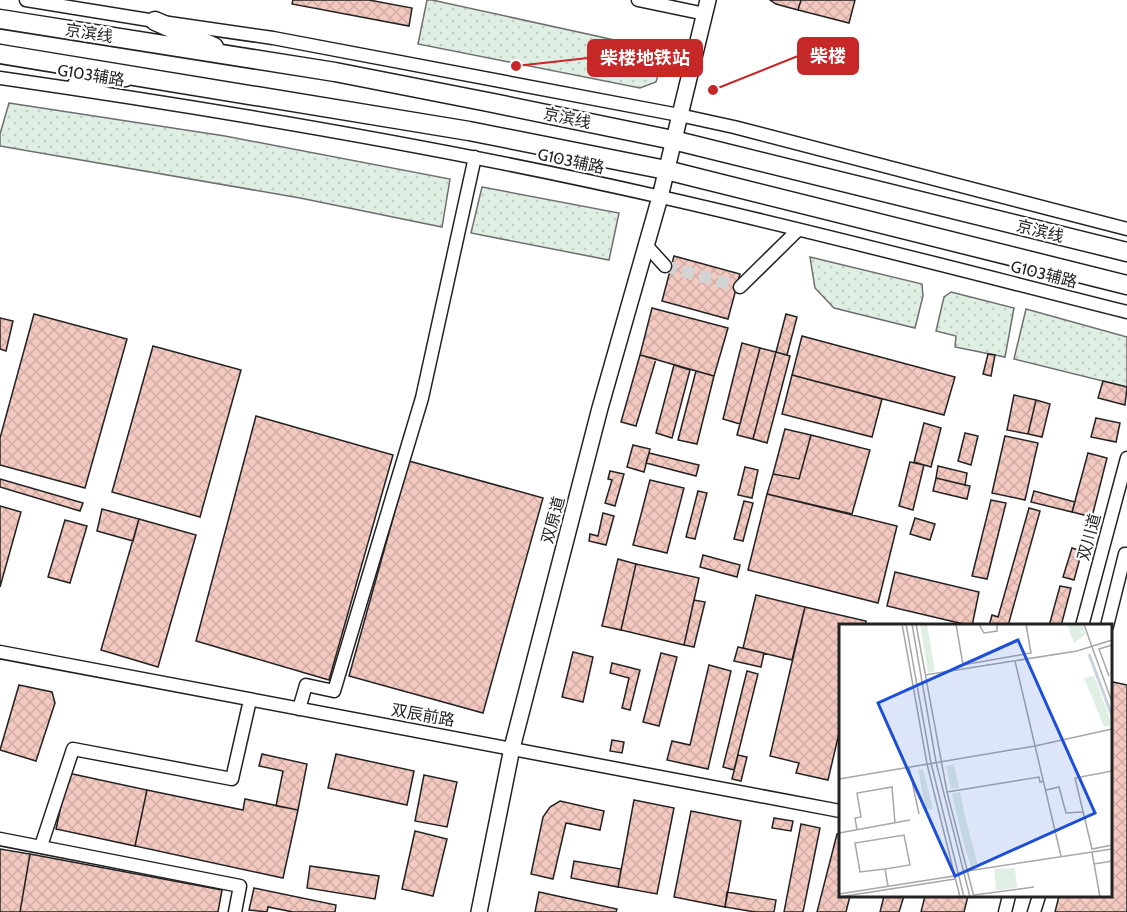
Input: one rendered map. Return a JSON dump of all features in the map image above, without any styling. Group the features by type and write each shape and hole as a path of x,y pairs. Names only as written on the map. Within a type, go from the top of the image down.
{"highway":[{"name":"京滨线","path":"0,19 335,72 673,140 1127,252"},
{"path":"155,21 237,58"},
{"name":"京滨线","path":"0,54 470,131 666,170 1127,285"}],"main road":[{"name":"双原道","path":"479,912 512,748 600,408 660,197 707,7"}],"street":[{"path":"26,0 273,38 734,127 1127,229"},
{"path":"638,0 707,7"},
{"name":"G103辅路","path":"0,78 304,126 475,157 660,197 1127,312"},
{"path":"55,86 146,78"},
{"path":"299,709 306,685 334,691 422,398 475,157"},
{"path":"740,286 798,230"},
{"path":"646,245 665,266"},
{"name":"双川道","path":"1083,624 1127,458"},
{"path":"1108,624 1125,554 1127,554"},
{"name":"双辰前路","path":"0,652 839,811"},
{"path":"41,846 73,749 232,779 250,700"},
{"path":"0,839 240,886 235,912"},
{"path":"1005,912 1009,897"},
{"path":"1034,912 1039,897"}],"green space":[{"path":"427,0 665,51 656,82 640,88 418,44"},
{"path":"9,103 225,136 450,179 442,227 300,198 0,146 0,134"},
{"path":"482,187 619,213 609,260 471,233"},
{"path":"810,257 922,284 923,296 915,328 834,308 815,288"},
{"path":"951,292 1014,308 1005,357 955,347 956,336 936,331 944,297"},
{"path":"1026,309 1127,337 1127,387 1014,359"}],"building":[{"path":"293,0 369,0 412,8 409,26 292,4"},
{"path":"770,0 801,0 798,10"},
{"path":"801,0 855,0 849,23 798,10"},
{"path":"674,256 740,274 728,319 662,301"},
{"path":"652,308 728,328 714,376 640,355"},
{"path":"34,314 127,339 85,488 0,465 0,438"},
{"path":"786,314 797,317 787,355 776,352"},
{"path":"0,318 13,321 6,351 0,349"},
{"path":"802,336 955,377 944,415 792,375"},
{"path":"742,343 760,348 740,424 723,419"},
{"path":"153,346 241,370 200,517 112,492"},
{"path":"760,348 776,352 753,439 737,435"},
{"path":"776,352 790,356 767,443 753,439"},
{"path":"988,354 995,355 991,376 983,374"},
{"path":"640,355 656,359 636,426 621,422"},
{"path":"674,365 690,370 672,438 656,433"},
{"path":"696,371 714,376 697,444 678,440"},
{"path":"792,375 882,399 872,437 782,414"},
{"path":"1103,381 1127,387 1125,405 1098,398"},
{"path":"1014,395 1036,400 1028,434 1007,430"},
{"path":"1036,400 1050,404 1042,437 1028,434"},
{"path":"256,416 393,455 329,680 196,641"},
{"path":"1096,418 1120,423 1116,442 1091,437"},
{"path":"924,423 941,428 931,467 914,462"},
{"path":"785,429 811,435 799,479 773,474"},
{"path":"965,433 978,436 971,465 958,461"},
{"path":"811,435 870,450 852,514 767,494 773,474 799,479"},
{"path":"1005,436 1038,443 1025,500 992,493"},
{"path":"633,445 650,449 644,472 627,467"},
{"path":"649,453 699,465 696,476 646,463"},
{"path":"1088,453 1107,458 1092,517 1072,512"},
{"path":"409,461 543,498 483,713 349,676"},
{"path":"910,462 924,465 913,510 899,506"},
{"path":"938,466 967,473 965,485 936,478"},
{"path":"745,467 758,470 752,498 738,495"},
{"path":"610,471 624,474 615,506 605,503 612,480 608,479"},
{"path":"936,478 970,486 967,499 933,491"},
{"path":"0,479 83,503 80,511 0,487"},
{"path":"650,480 684,488 667,553 633,545"},
{"path":"698,491 707,493 695,539 686,537"},
{"path":"1034,491 1075,502 1072,512 1031,502"},
{"path":"767,494 897,526 878,603 748,570"},
{"path":"991,500 1006,503 987,579 972,576"},
{"path":"744,501 753,503 743,541 734,539"},
{"path":"0,506 21,512 0,587"},
{"path":"1029,508 1040,511 1009,624 990,624 992,615 998,617"},
{"path":"102,509 139,519 133,541 97,531"},
{"path":"603,513 614,516 606,545 589,541 590,534 598,536"},
{"path":"915,518 935,524 930,540 910,534"},
{"path":"139,519 196,535 158,667 101,650"},
{"path":"65,520 87,526 70,583 48,577"},
{"path":"1072,548 1082,551 1074,580 1063,577"},
{"path":"703,555 740,565 737,577 700,567"},
{"path":"618,559 636,564 621,630 602,626"},
{"path":"636,564 699,578 684,645 621,630"},
{"path":"895,572 979,592 972,624 964,624 887,606"},
{"path":"1060,586 1071,588 1062,624 1050,624"},
{"path":"756,595 805,607 792,660 743,648"},
{"path":"694,600 705,602 694,647 684,645"},
{"path":"805,607 866,621 865,624 839,624 839,733 828,780 796,773 799,763 770,756"},
{"path":"738,647 764,653 761,667 734,661"},
{"path":"573,652 593,657 583,702 562,697"},
{"path":"661,653 677,657 659,726 643,722"},
{"path":"612,663 640,670 630,710 622,708 629,678 610,673"},
{"path":"709,665 731,671 708,769 667,760 672,741 690,745"},
{"path":"747,671 758,674 734,770 723,767"},
{"path":"1113,682 1127,685 1127,912 1055,912 1059,897 1112,897"},
{"path":"19,685 52,692 55,703 36,761 0,750"},
{"path":"612,740 624,742 622,753 610,751"},
{"path":"262,754 307,764 298,810 276,806 283,771 259,766"},
{"path":"336,754 414,771 407,805 328,788"},
{"path":"738,755 747,757 741,781 732,779"},
{"path":"68,773 147,790 135,846 56,829"},
{"path":"424,775 457,782 447,827 415,821"},
{"path":"147,790 243,810 245,799 298,810 283,878 135,846"},
{"path":"634,800 674,808 657,894 618,887"},
{"path":"560,801 604,811 600,830 566,823 553,879 531,874 543,817 550,807"},
{"path":"691,811 741,821 725,907 674,897"},
{"path":"774,818 793,821 791,831 772,828"},
{"path":"801,824 820,828 803,912 784,912"},
{"path":"415,831 447,839 433,896 402,889"},
{"path":"837,834 839,835 839,897 850,897 846,912 817,912"},
{"path":"0,849 30,854 20,912 0,912"},
{"path":"30,854 222,890 218,912 20,912"},
{"path":"574,861 621,869 618,887 571,878"},
{"path":"310,866 379,876 375,899 307,888"},
{"path":"254,888 336,905 335,912 293,912 268,907 267,912 249,910"},
{"path":"539,892 617,909 616,912 535,912"},
{"path":"727,892 776,900 774,912 755,912 725,907"},
{"path":"884,897 904,897 899,912 880,912"},
{"path":"925,897 968,897 964,912 921,912"}],"tunnel":[{"path":"665,266 740,287"}],"place":[{"name":"柴楼地铁站","path":"516,66"},
{"name":"柴楼","path":"713,90"}]}
